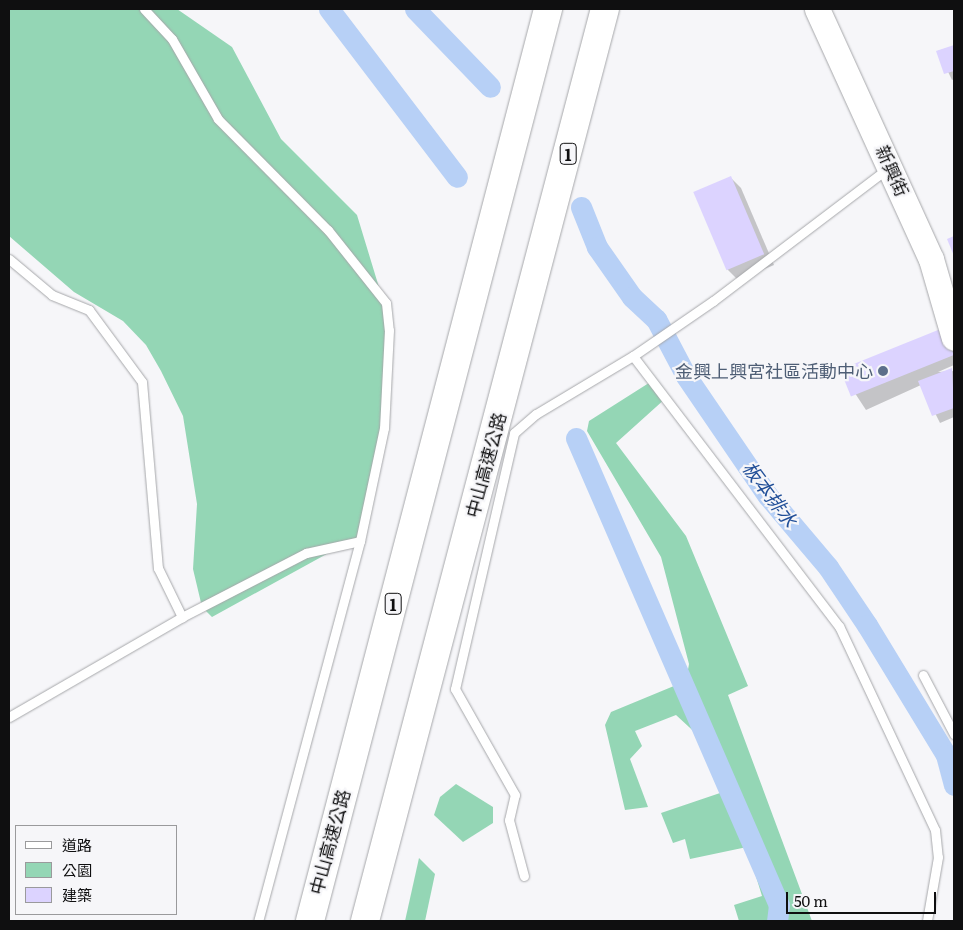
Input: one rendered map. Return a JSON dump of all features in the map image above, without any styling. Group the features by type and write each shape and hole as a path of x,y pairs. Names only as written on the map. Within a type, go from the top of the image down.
{"highway":[{"name":"中山高速公路","path":"310,921 548,9"},
{"name":"中山高速公路","path":"365,921 606,9"}],"street":[{"name":"新興街","path":"817,9 931,259 954,338"}],"lane":[{"path":"144,9 172,39 218,119 328,230 386,303 389,330 384,428 360,541 258,921"},
{"path":"524,876 510,820 515,795 455,689 514,433 536,414 633,356 890,167"},
{"path":"9,259 52,295 89,310 142,382 158,568 182,617"},
{"path":"633,356 839,626 935,830 938,857 927,921"},
{"path":"9,717 182,617 306,553 360,541"},
{"path":"923,675 954,734"}],"green space":[{"path":"9,9 177,9 232,47 281,139 357,215 385,307 390,395 363,534 212,617 202,607 193,569 197,504 183,416 161,371 146,345 123,321 74,292 9,236"},
{"path":"652,381 662,386 666,398 616,443 686,536 748,686 728,695 812,921 739,921 734,905 762,896 747,847 690,859 685,839 673,843 661,813 723,792 702,739 676,715 635,731 642,746 630,759 648,807 625,810 605,725 611,712 686,681 689,664 661,557 587,431 589,421"},
{"path":"456,784 493,807 493,823 463,842 434,815 440,797"},
{"path":"419,858 435,874 425,921 405,921"}],"building":[{"path":"954,45 954,71 944,74 936,51"},
{"path":"731,176 764,254 726,270 693,192"},
{"path":"954,236 954,256 947,239"},
{"name":"金興上興宮社區活動中心","path":"943,328 954,355 851,396 840,370"},
{"path":"952,368 954,408 932,416 918,381"}],"waterway":[{"path":"329,9 457,177"},
{"name":"板本排水","path":"415,9 490,87"},
{"name":"板本排水","path":"581,207 597,247 632,297 656,319 686,376 768,496 828,567 867,625 946,755 954,785"},
{"path":"576,438 779,905 777,921"}],"place":[{"name":"金興上興宮社區活動中心","path":"883,371"}]}
